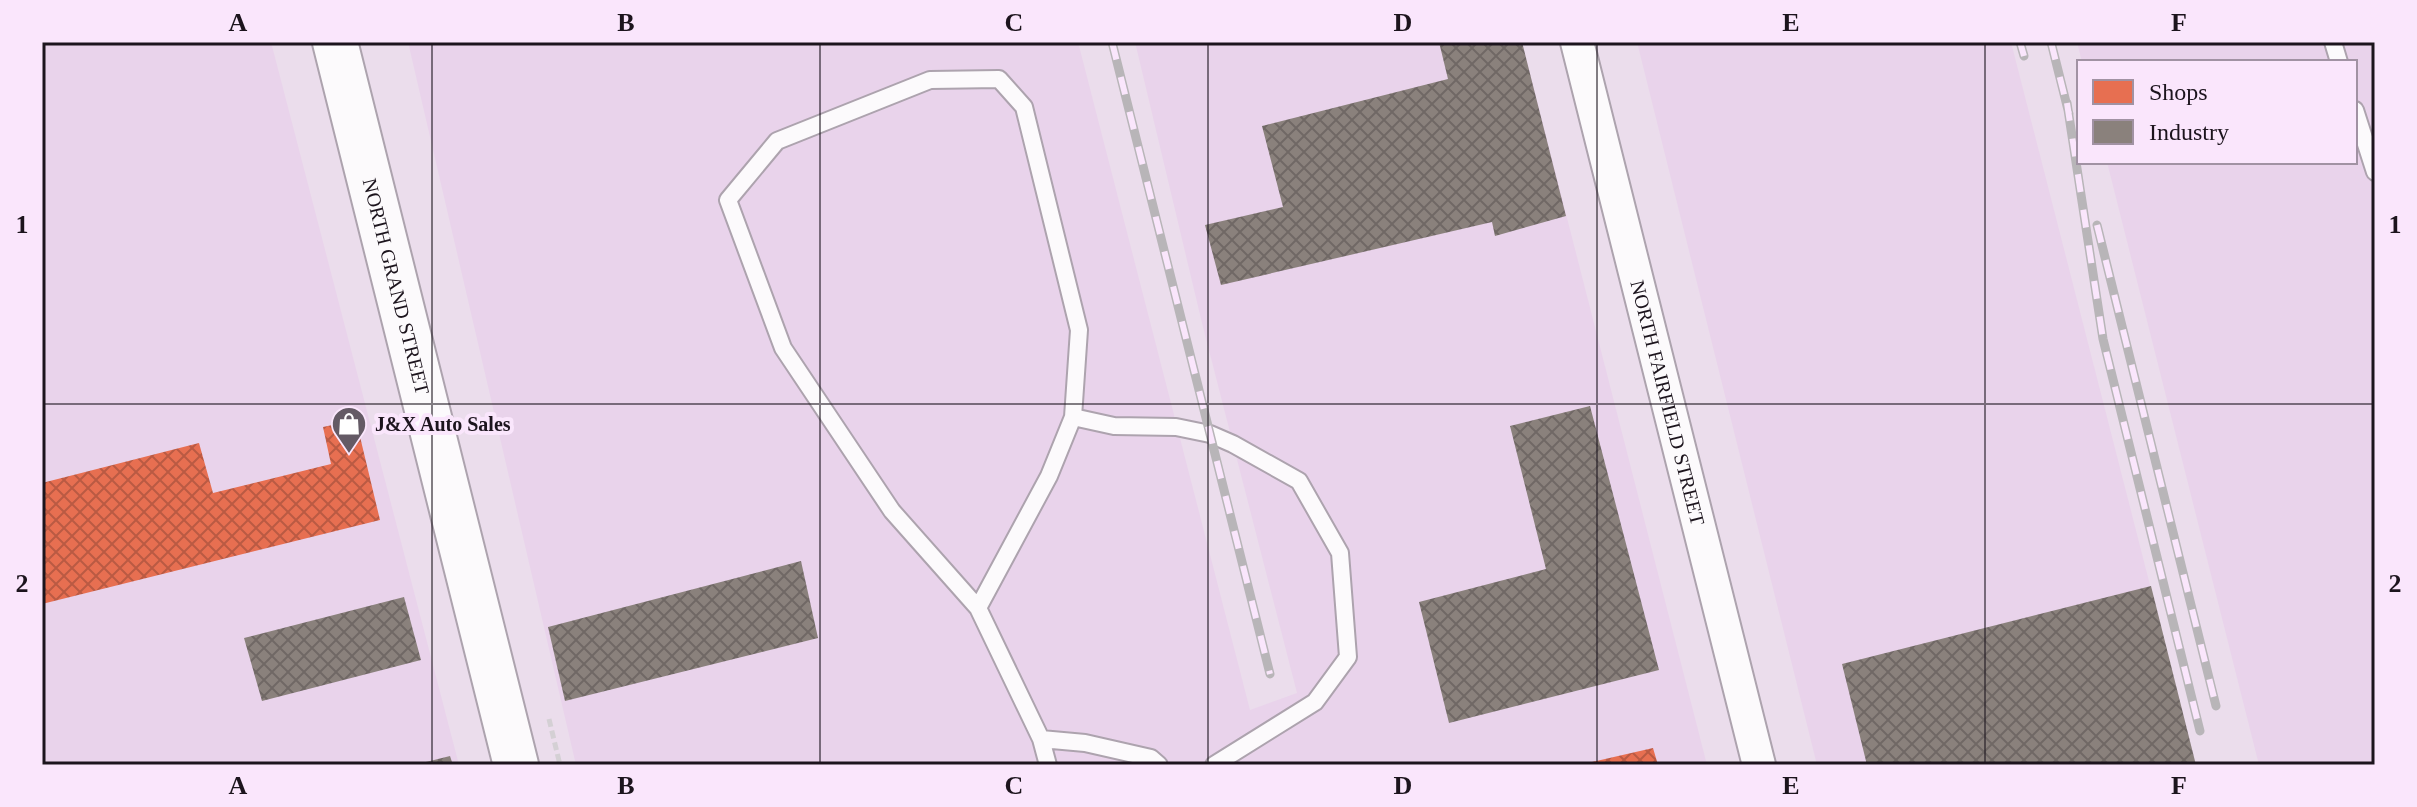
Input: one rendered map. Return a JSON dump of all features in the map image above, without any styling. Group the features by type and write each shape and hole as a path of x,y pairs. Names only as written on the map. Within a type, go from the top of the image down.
{"main road":[{"name":"NORTH GRAND STREET","path":"335,42 516,765"}],"street":[{"name":"NORTH FAIRFIELD STREET","path":"1577,42 1759,765"}],"lane":[{"path":"978,608 1049,476 1073,417 1079,330 1024,107 999,79 930,80 777,141 728,200 783,348 892,511 978,608 1041,739 1048,765"},
{"path":"2357,116 2375,172"},
{"path":"1073,417 1114,426 1176,427 1210,434 1233,444 1299,481 1340,553 1348,657 1315,702 1214,765"},
{"path":"1041,739 1085,743 1151,758 1159,765"}],"shaded area":[{"path":"42,42 271,42 459,765 42,765"},
{"path":"408,42 1078,42 1250,710 1297,693 1202,323 1135,42 1522,42 1707,765 576,765"},
{"path":"1637,42 2011,42 2196,765 1817,765"},
{"path":"2077,42 2375,42 2375,765 2259,765 2108,164 2357,164 2357,60 2082,60"}],"building: Shops":[{"path":"356,420 380,520 42,604 42,483 199,443 213,493 331,464 323,427"},
{"path":"1653,748 1658,765 1593,765 1592,762"}],"building: Industry":[{"path":"1439,42 1522,42 1566,216 1495,236 1492,222 1221,285 1205,225 1283,207 1262,126 1448,79"},
{"path":"1590,406 1659,670 1449,723 1419,602 1546,569 1510,426"},
{"path":"801,561 818,638 565,701 548,627"},
{"path":"2151,586 2196,765 1867,765 1842,664"},
{"path":"404,597 421,660 262,701 244,638"},
{"path":"450,756 453,765 418,765 418,764"}],"railway":[{"path":"1112,42 1270,674"},
{"path":"2020,42 2024,56"},
{"path":"2051,42 2069,114"},
{"path":"2067,103 2103,339 2200,731"},
{"path":"2097,225 2216,706"}],"place":[{"name":"J&X Auto Sales","path":"349,455"}]}
